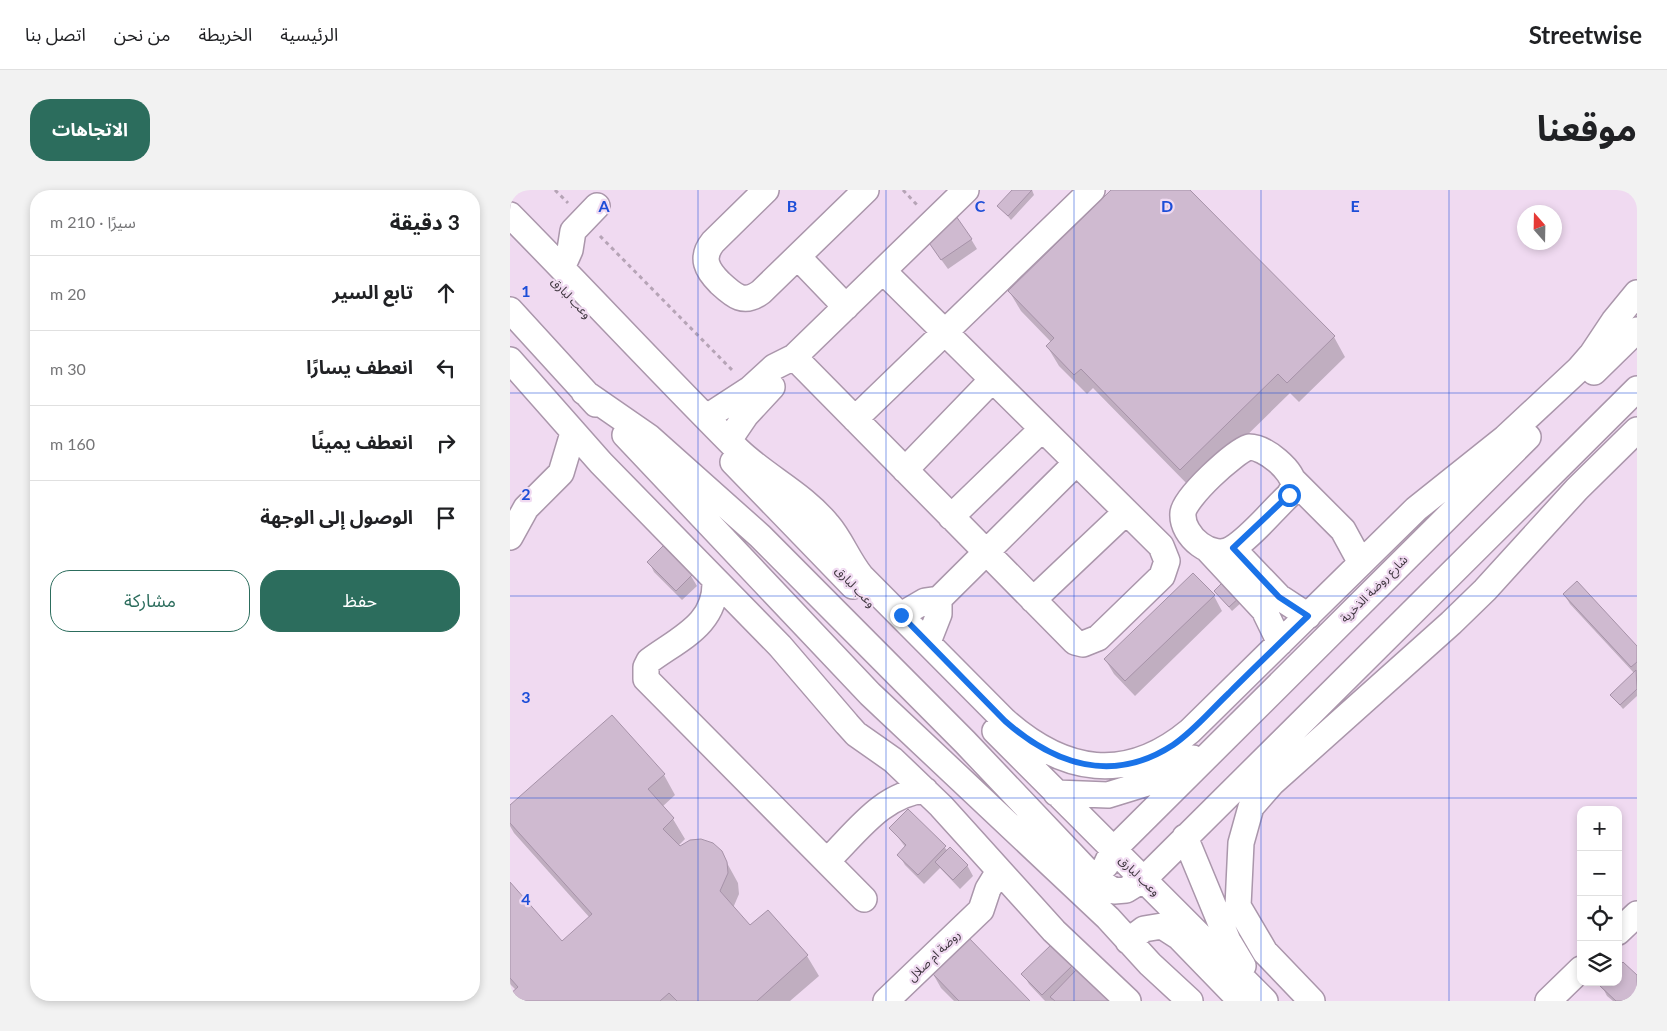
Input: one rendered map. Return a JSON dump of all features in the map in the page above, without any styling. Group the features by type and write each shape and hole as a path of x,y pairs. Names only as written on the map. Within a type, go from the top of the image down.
{"street":[{"path":"766,190 707,249 706,267 734,296 748,299 761,292 866,190"},
{"path":"707,417 755,394 784,376 794,357 966,190"},
{"path":"855,419 1092,190"},
{"path":"510,215 749,460 790,489 819,514 829,526 853,566 1023,737 1045,751 1063,759 1101,766 1140,761 1175,744 1423,503 1505,438 1578,369 1592,354 1614,321 1637,292"},
{"path":"536,241 585,219"},
{"path":"562,268 585,219"},
{"name":"وعب لبارق","path":"510,236 1056,793 1144,879 1256,999"},
{"path":"798,257 846,307"},
{"path":"794,357 1075,642 1083,644 1098,638 1148,590 1162,576 1166,569 1165,553 883,271"},
{"path":"510,310 584,392 870,694 1121,932 1150,964 1190,1001"},
{"name":"شارع روضة الذخرية","path":"1113,850 1222,739 1637,330"},
{"path":"510,360 601,463 780,646 806,679 856,734 894,760 925,790 1054,931 1128,1001"},
{"path":"905,470 992,380"},
{"path":"584,392 649,437 760,536 1106,888 1114,891 1126,890 1144,879 1637,389"},
{"path":"729,440 755,394"},
{"path":"951,517 1042,429"},
{"path":"1312,1001 1265,952 1238,906 1241,843 1251,807 1272,783 1451,623 1485,590 1577,489 1637,430"},
{"path":"510,537 526,508 561,473 573,433"},
{"path":"1308,616 1279,597 1221,550 1185,527 1183,520 1185,504 1237,454 1249,447 1264,449 1343,530 1361,563"},
{"path":"561,473 582,471 601,463"},
{"path":"901,615 925,600 939,598 1076,463"},
{"path":"1221,550 1289,495 1294,486 1294,481"},
{"path":"1541,485 1558,491 1577,489"},
{"path":"1033,600 1126,512"},
{"path":"1221,550 1264,610 1280,643"},
{"path":"715,580 714,604 708,615 694,629 649,661 646,667 646,679 864,899"},
{"path":"928,642 939,614 939,598"},
{"path":"824,697 870,694"},
{"path":"1056,793 1108,795 1147,783 1186,763 1222,739"},
{"path":"827,861 892,800 913,792 925,790"},
{"path":"1185,837 1228,942 1256,999"},
{"path":"1113,850 1107,862 1106,888 1121,932"},
{"path":"999,871 988,889 981,910 1002,906 1022,897"},
{"name":"روضة ام صلال","path":"886,1001 981,910"},
{"path":"1622,928 1637,914"},
{"path":"1121,932 1162,926 1179,937 1256,999"},
{"path":"1548,1001 1577,973"}],"path":[{"path":"555,190 755,394"}],"building":[{"path":"1012,190 1032,190 1008,216 997,206"},
{"path":"1111,190 1190,190 1335,336 1287,383 1278,374 1180,470 1081,369 1074,375 1046,346 1054,338 1008,291"},
{"path":"956,216 972,239 941,260 925,237"},
{"path":"663,546 692,575 676,591 647,562"},
{"path":"1193,573 1215,595 1125,681 1104,659"},
{"path":"1225,580 1241,596 1229,607 1214,591"},
{"path":"1577,581 1637,646 1637,662 1631,667 1563,594"},
{"path":"1636,670 1637,689 1620,705 1610,695"},
{"path":"612,715 665,774 648,789 674,818 663,829 680,846 690,840 701,839 713,843 722,851 727,862 728,873 720,891 750,925 768,910 808,955 757,1001 677,1001 669,993 660,1001 510,1001 510,994 518,987 510,978 510,882 562,941 592,914 510,823 510,805"},
{"path":"908,809 946,846 918,875 897,855 906,845 889,828"},
{"path":"950,847 968,865 953,880 935,862"},
{"path":"968,937 1030,1001 959,1001 931,972"},
{"path":"1052,944 1073,965 1042,995 1021,974"},
{"path":"1622,963 1637,975 1637,1001 1616,1001 1600,986 1622,986"},
{"path":"1078,968 1111,1001 1055,1001 1050,997"}],"route":[{"path":"901,615 1005,721 1023,737 1045,751 1063,759 1101,766 1121,765 1140,761 1158,754 1175,744 1308,616 1299,612 1279,597 1233,548 1289,495"}]}
